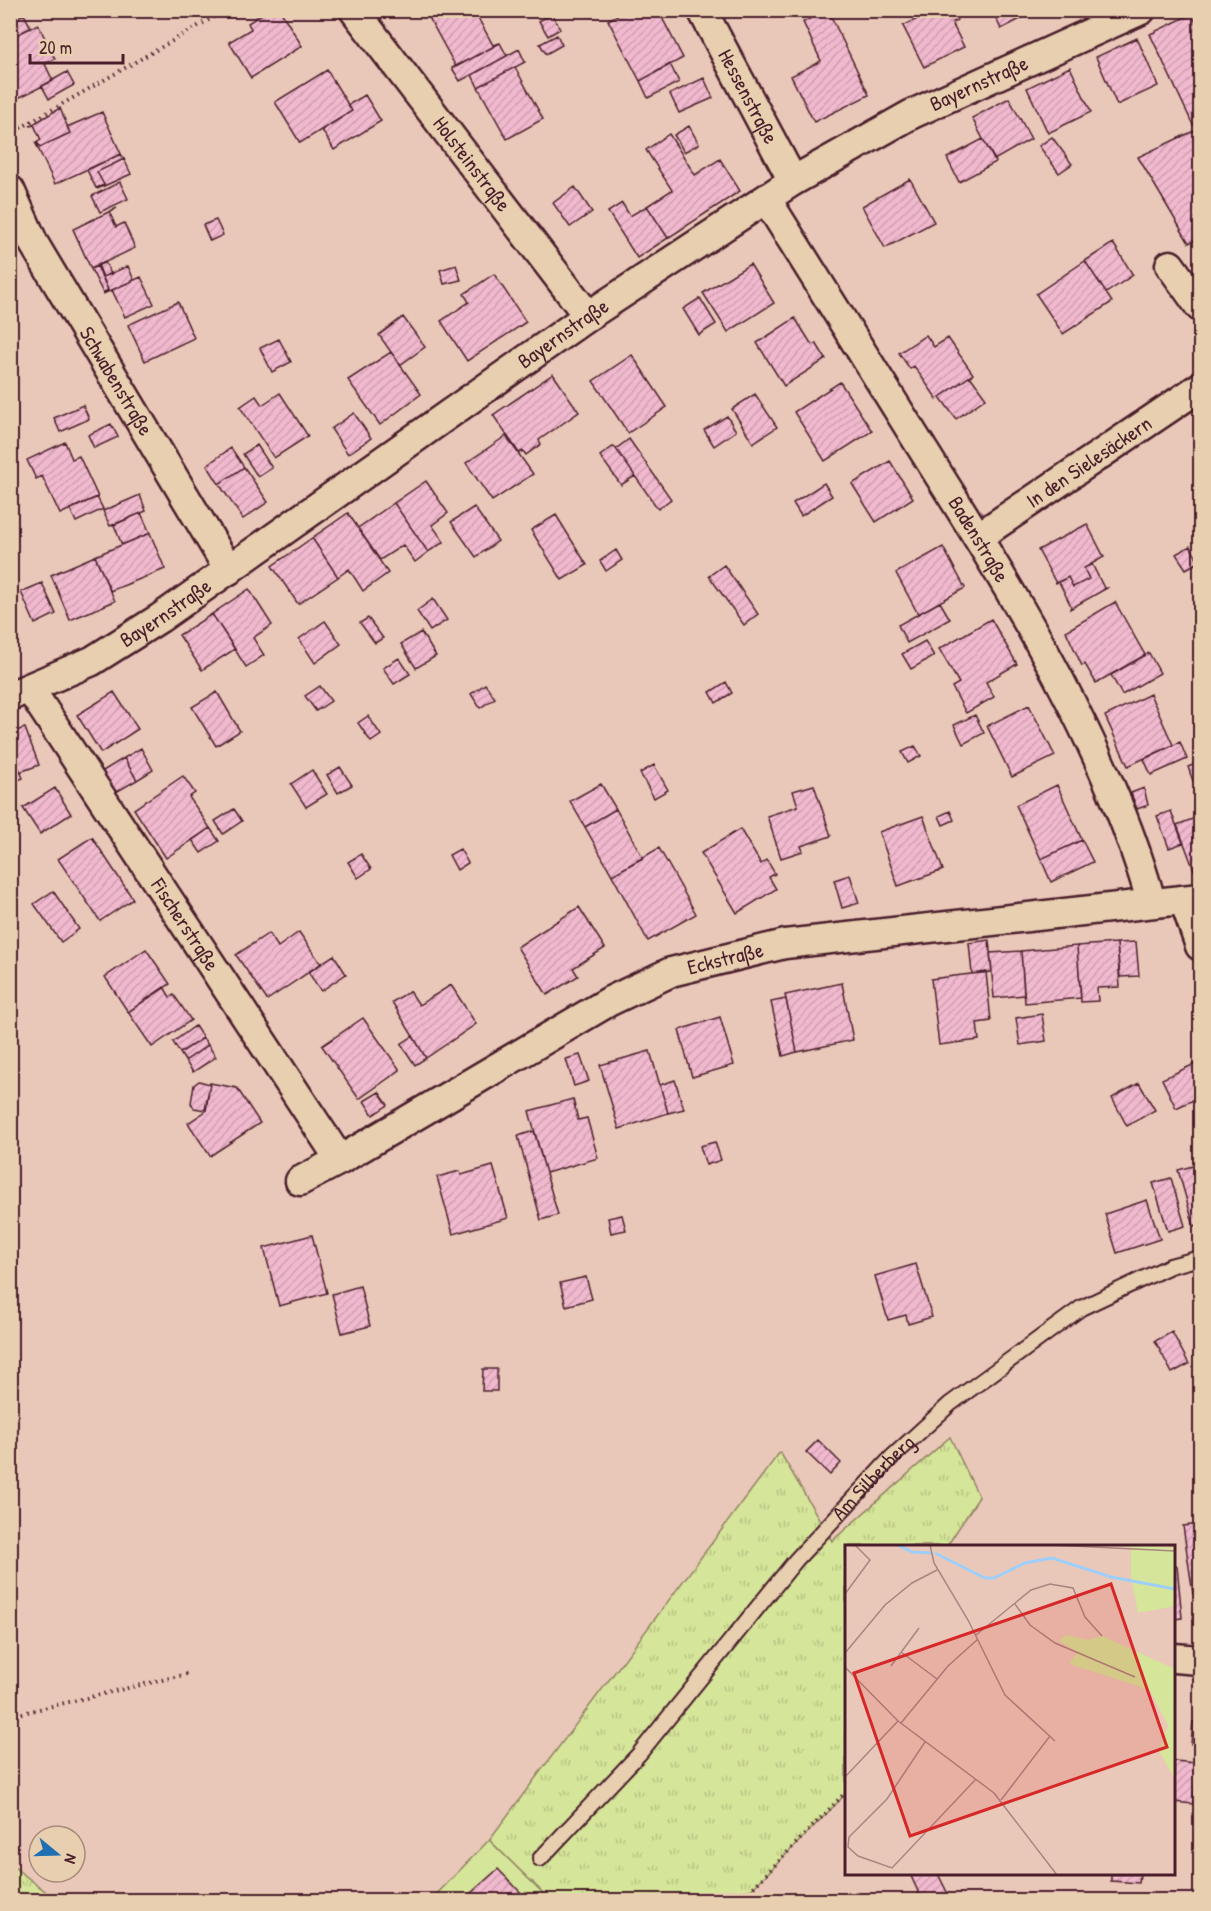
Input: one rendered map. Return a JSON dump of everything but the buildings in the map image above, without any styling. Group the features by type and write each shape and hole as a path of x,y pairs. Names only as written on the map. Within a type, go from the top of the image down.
{"street":[{"name":"Holsteinstraße","path":"354,10 588,316"},
{"name":"Hessenstraße","path":"702,10 793,182"},
{"name":"Bayernstraße","path":"20,692 92,661 160,618 588,316 793,182 912,114 1141,10"},
{"name":"Schwabenstraße","path":"10,190 34,244 229,570"},
{"name":"Badenstraße","path":"767,200 978,537 1040,644 1095,755 1136,848 1151,901"},
{"path":"1170,265 1200,307"},
{"name":"In den Sielesäckern","path":"978,537 1200,387"},
{"name":"Fischerstraße","path":"20,692 340,1160"},
{"path":"1192,899 1200,946"},
{"name":"Eckstraße","path":"300,1181 340,1160 600,1007 671,972 784,944 1151,901 1192,899"},
{"path":"1175,1658 1200,1660"}],"lane":[{"name":"Am Silberberg","path":"540,1859 639,1754 796,1560 891,1458 950,1404 1081,1308 1170,1266 1200,1258"}],"path":[{"path":"10,134 226,10"},
{"path":"10,1716 191,1673"},
{"path":"741,1900 845,1793"}],"green space":[{"path":"950,1437 979,1497 948,1545 845,1545 845,1793 840,1800 741,1900 546,1900 548,1898 489,1840 780,1452 832,1541"},
{"path":"489,1840 548,1898 546,1900 431,1900"},
{"path":"10,1865 27,1877 27,1884 36,1884 57,1900 11,1900"}]}
